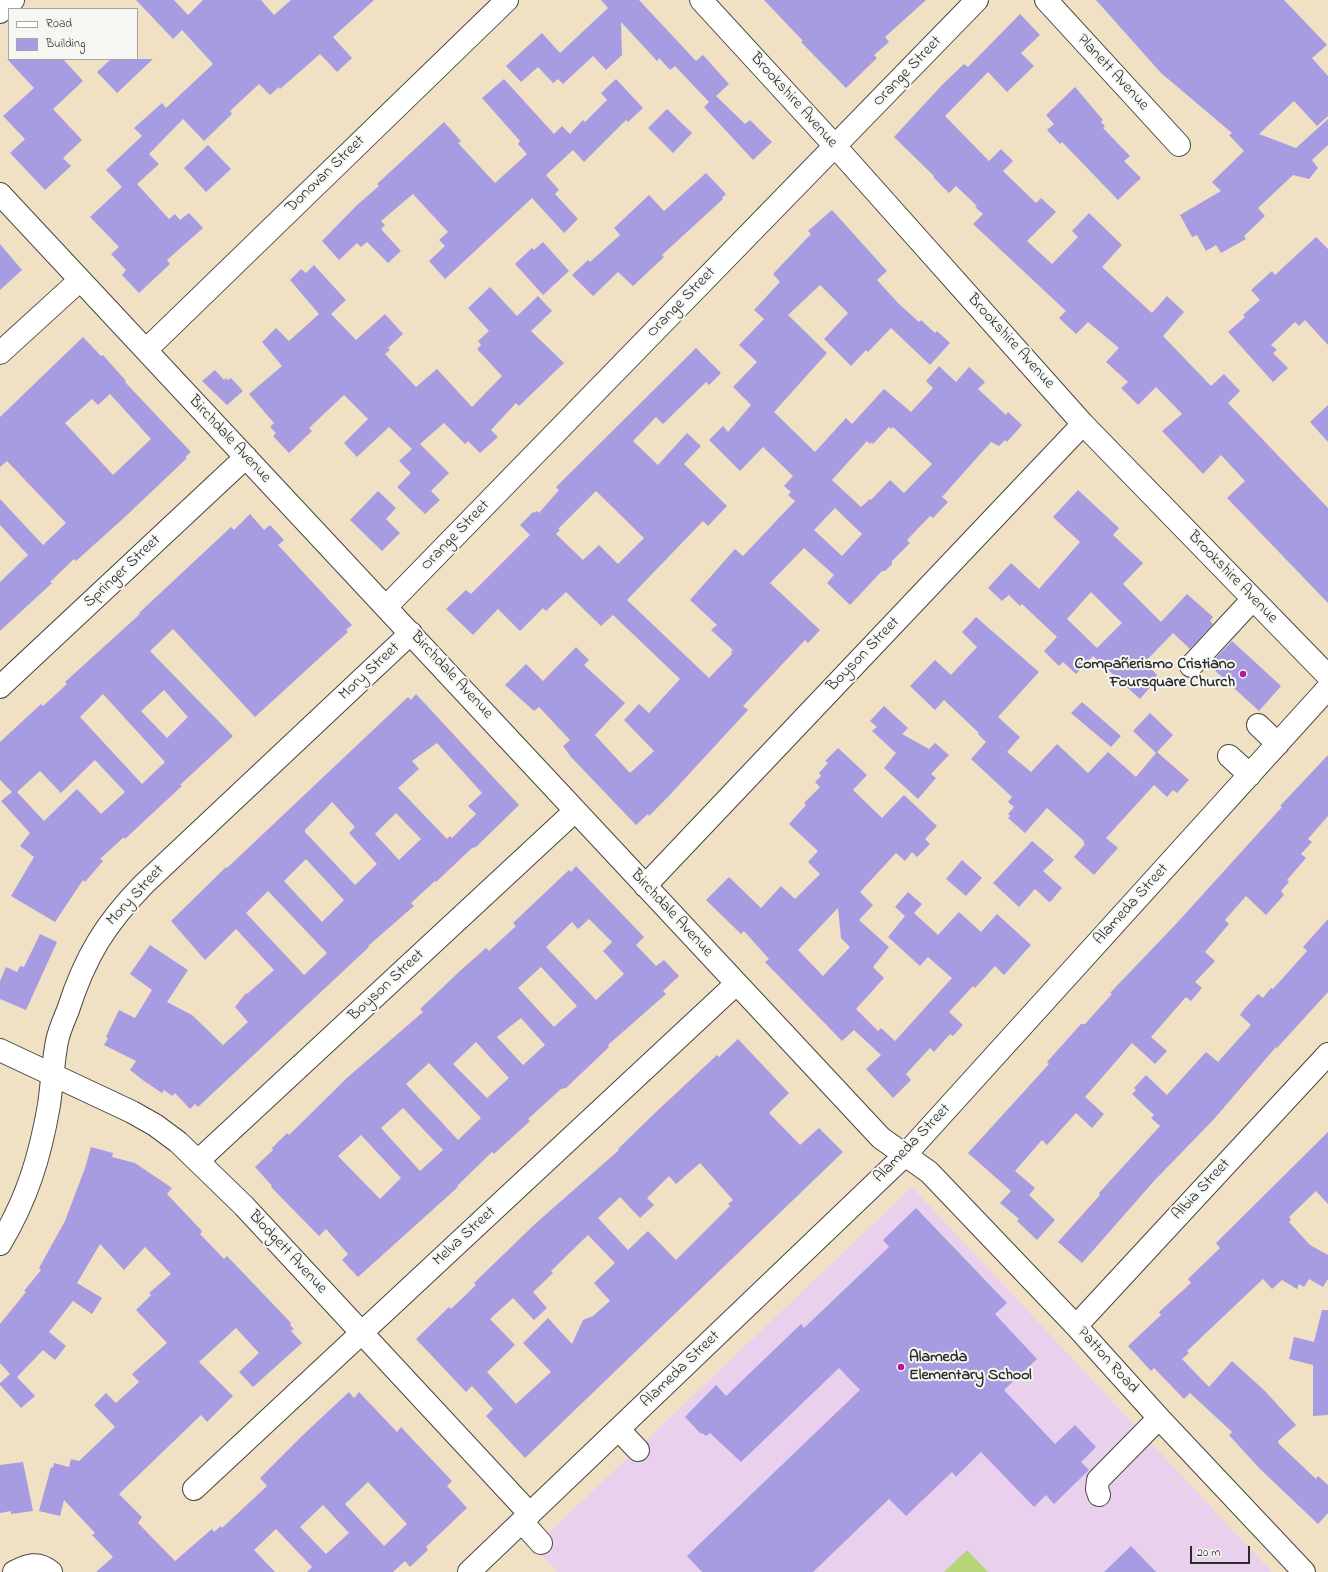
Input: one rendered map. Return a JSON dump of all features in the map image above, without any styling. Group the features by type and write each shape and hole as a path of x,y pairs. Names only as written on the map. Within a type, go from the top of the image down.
{"street":[{"path":"0,12 13,0"},
{"name":"Donovan Street","path":"146,350 507,0"},
{"name":"Brookshire Avenue","path":"701,0 835,146 1083,424 1328,676"},
{"name":"Orange Street","path":"386,607 977,0"},
{"name":"Planett Avenue","path":"1046,0 1179,145"},
{"name":"Birchdale Avenue","path":"0,194 411,633 880,1138 905,1155"},
{"path":"0,353 80,280"},
{"name":"Boyson Street","path":"645,886 1083,424"},
{"name":"Springer Street","path":"0,687 246,457"},
{"path":"1191,666 1253,599"},
{"name":"Mory Street","path":"0,1244 17,1215 32,1180 49,1106 57,1040 77,982 90,953 120,908 411,633"},
{"name":"Alameda Street","path":"469,1572 905,1155 1328,688"},
{"path":"1258,726 1278,744"},
{"path":"1230,756 1250,775"},
{"name":"Boyson Street","path":"199,1160 575,811"},
{"name":"Melva Street","path":"194,1490 736,984"},
{"name":"Blodgett Avenue","path":"0,1050 126,1109 156,1125 199,1160 362,1333 526,1518 542,1543"},
{"name":"Albia Street","path":"1076,1326 1328,1054"},
{"name":"Patton Road","path":"905,1155 929,1172 1076,1326 1299,1570"},
{"path":"1099,1494 1096,1489 1098,1480 1159,1418"},
{"path":"619,1430 638,1450"},
{"path":"14,1572 44,1568"}],"shaded area":[{"name":"Alameda Elementary School","path":"912,1187 1272,1572 557,1572 534,1547"}],"green space":[{"path":"967,1550 988,1572 944,1572"}],"building":[{"path":"136,0 174,0 188,15 203,0 261,0 274,15 291,0 374,0 333,37 352,58 337,72 320,54 280,89 279,87 270,95 259,84 230,111 232,114 204,141 183,119 149,154 159,164 137,184 169,219 175,214 180,220 189,213 203,228 167,260 170,264 139,293 122,275 126,270 111,254 119,247 90,217 122,187 106,170 142,136 134,128 162,103 166,108 213,64 182,30 173,39"},
{"path":"601,0 639,0 696,61 703,55 729,84 716,96 745,124 750,120 772,142 753,160 704,107 709,102 675,66 670,70 659,58 657,61 621,22 622,55 606,70 593,56 563,84 558,79 553,83 538,67 521,82 506,66 542,33 560,53 608,8"},
{"path":"764,0 926,0 885,37 889,42 874,55 877,58 846,88 801,42 803,41"},
{"path":"1096,0 1284,0 1327,45 1312,58 1328,76 1328,116 1317,126 1294,101 1259,134 1296,148 1328,119 1328,145 1312,160 1318,168 1309,179 1293,175 1258,208 1265,216 1244,236 1246,239 1221,253 1216,245 1206,251 1197,235 1192,237 1180,215 1221,191 1212,182 1244,151 1229,135 1232,133 1161,73"},
{"path":"1020,14 1040,35 1021,53 1034,66 1007,92 988,72 945,116 989,161 1001,149 1013,161 1003,171 1036,203 1041,198 1056,212 1027,241 1052,264 1078,237 1072,231 1089,213 1122,245 1102,267 1152,313 1167,296 1184,312 1163,336 1211,386 1224,374 1240,391 1228,403 1328,508 1328,603 1227,498 1245,481 1221,455 1203,474 1162,431 1182,414 1156,387 1138,405 1121,388 1128,382 1106,362 1119,348 1088,322 1076,334 1059,318 1066,311 973,224 983,214 975,207 977,206 956,186 949,193 933,177 934,176 894,137 942,85 964,64 968,67"},
{"path":"7,59 64,60 83,81 53,109 82,140 63,158 71,166 45,190 10,153 25,139 3,116 34,88"},
{"path":"153,59 117,93 97,72 110,60"},
{"path":"504,79 554,134 562,126 570,134 583,120 585,122 607,100 601,93 616,79 643,108 628,122 626,120 584,162 573,150 546,175 559,190 555,194 578,219 564,233 532,198 445,279 429,261 445,246 439,240 448,232 413,194 381,221 385,225 381,229 401,251 388,263 367,242 361,247 357,243 339,260 322,241 357,205 379,186 377,184 444,122 461,141 458,143 495,183 527,154 518,144 520,141 482,98"},
{"path":"1075,87 1103,120 1101,122 1105,126 1103,128 1130,156 1124,161 1141,178 1118,200 1062,142 1060,144 1047,130 1054,124 1046,115"},
{"path":"667,109 692,133 673,153 648,128"},
{"path":"208,145 231,169 206,192 184,168"},
{"path":"706,173 726,194 722,198 723,199 662,255 664,257 633,286 618,272 593,296 572,275 588,260 590,262 620,235 614,228 649,195 664,211"},
{"path":"832,210 887,271 877,280 899,304 919,322 921,320 935,333 937,331 950,343 930,365 891,328 868,352 866,350 851,366 824,339 848,313 820,285 788,315 827,353 774,412 815,452 846,418 852,424 884,389 911,412 933,388 926,381 939,366 956,382 969,367 985,382 978,389 1006,415 1008,412 1022,425 1007,442 1005,440 999,446 991,442 942,497 948,502 933,518 930,516 907,540 910,543 892,561 892,564 885,571 882,571 850,605 827,583 834,575 804,548 770,583 820,630 808,643 805,640 743,706 748,710 668,797 649,816 648,814 636,825 571,757 563,746 570,740 539,707 534,711 505,685 526,664 543,681 576,647 589,660 584,665 625,703 595,735 630,773 654,751 624,720 639,704 649,713 680,679 613,615 601,626 566,592 546,611 543,608 520,631 498,609 473,635 446,609 466,590 471,594 530,535 520,525 533,512 534,513 537,511 539,513 559,490 556,487 696,348 721,373 709,385 706,382 663,424 656,417 633,441 658,465 687,433 701,446 684,464 727,506 708,526 703,521 627,600 709,678 732,654 731,652 733,650 711,630 717,625 690,600 735,549 743,556 795,501 788,495 791,492 784,486 793,476 763,447 740,471 709,440 723,426 728,432 751,405 733,387 757,362 739,345 764,319 754,310 780,282 773,274 811,234 808,231","holes":["889,427 891,429 893,427 932,464 904,493 890,480 871,500 870,499 861,507 832,480 867,441 870,444 872,442 873,444","596,491 644,538 618,564 599,545 583,560 556,534 560,530 558,529","835,508 862,534 842,556 814,530"]},
{"path":"1316,237 1328,249 1328,345 1305,320 1299,326 1295,322 1271,345 1277,350 1273,353 1288,368 1273,382 1228,332 1245,317 1243,315 1260,300 1251,290 1272,271 1275,275"},
{"path":"543,242 569,271 543,295 515,264 532,248 534,250"},
{"path":"0,244 22,270 0,290"},
{"path":"314,265 346,300 331,314 356,340 385,314 403,334 388,348 390,350 385,354 416,387 437,369 472,407 502,376 477,349 481,345 478,341 489,331 468,308 490,287 517,316 538,296 552,311 531,331 564,363 519,406 516,403 491,430 498,437 480,453 468,441 465,444 444,423 420,444 449,473 431,491 440,500 425,514 397,487 411,473 399,461 412,449 389,427 357,457 344,443 368,419 344,395 309,428 312,431 289,453 273,436 276,433 270,427 274,423 249,394 282,366 262,342 276,328 289,341 319,314 290,280 301,269 306,273"},
{"path":"83,337 101,356 103,355 126,381 125,382 191,452 185,457 187,458 126,516 76,561 74,559 50,582 52,583 0,631 0,582 28,555 0,525 0,499 43,545 66,523 7,461 0,467 0,417","holes":["110,394 151,439 113,475 65,423 92,399 98,405"]},
{"path":"215,370 224,380 226,378 228,380 231,378 243,391 227,405 202,381"},
{"path":"1328,405 1328,442 1310,422"},
{"path":"1078,490 1119,528 1113,535 1143,563 1123,584 1161,622 1187,594 1213,617 1210,621 1213,624 1190,649 1173,633 1145,662 1157,675 1150,683 1152,685 1140,699 1093,656 1076,674 1063,662 1059,666 1044,651 1057,637 1022,604 1020,606 1009,595 1002,601 988,588 1011,563 1039,589 1080,542 1053,517","holes":["1091,592 1122,623 1097,648 1067,619"]},
{"path":"378,491 396,508 386,519 400,533 382,551 350,520"},
{"path":"250,514 264,530 270,525 284,540 278,545 352,625 346,630 348,632 255,717 173,629 150,651 233,736 125,839 124,837 100,859 103,861 85,882 83,880 55,922 11,896 34,857 20,846 30,833 1,801 12,792 0,780 0,742 41,704 43,706 67,684 65,682 140,614 139,613 231,527 234,530","holes":["164,690 188,717 167,738 141,711","103,694 165,762 142,784 80,717","95,760 125,792 101,814 77,789 44,821 17,792 40,771 61,793"]},
{"path":"976,617 1039,672 998,717 1020,737 1007,752 1031,772 1057,744 1088,773 1108,752 1136,777 1156,753 1133,731 1150,713 1173,735 1157,752 1189,780 1177,793 1173,790 1167,797 1154,785 1106,838 1118,848 1094,875 1074,857 1085,844 1083,842 1084,841 1047,808 1025,833 1008,818 1010,816 1008,814 1014,807 1008,802 1012,797 971,759 986,742 978,734 979,733 944,700 935,710 910,686 935,660 951,675 977,647 962,632"},
{"name":"Compañerismo Cristiano Foursquare Church","path":"1232,641 1281,686 1259,711 1209,665"},
{"path":"416,694 519,805 476,847 472,848 411,903 414,906 368,946 369,947 198,1107 195,1104 190,1109 175,1093 172,1096 164,1090 162,1093 144,1081 130,1070 136,1061 104,1045 108,1038 106,1037 119,1010 135,1018 152,990 130,974 150,945 188,970 167,1002 192,1015 223,1045 248,1022 235,1007 246,993 247,994 274,970 236,929 205,960 171,921 226,867 227,868 408,697 411,700","holes":["437,743 482,793 468,806 476,814 452,838 450,836 447,839 398,788 419,769 412,761","332,802 355,827 349,833 377,864 355,885 305,832 305,830","396,813 421,839 399,860 375,834","306,859 344,900 322,922 284,881","268,891 327,953 304,975 246,913"]},
{"path":"1082,702 1121,736 1111,747 1071,713"},
{"path":"884,706 908,728 902,734 929,749 935,743 949,755 931,774 936,778 918,799 884,768 896,753 872,731 877,727 870,721"},
{"path":"838,748 867,775 853,790 882,818 904,795 937,826 925,839 930,844 917,857 912,852 905,861 896,853 860,892 873,905 859,920 889,947 873,967 884,978 856,1009 878,1031 881,1028 895,1041 952,978 928,957 920,966 888,937 905,916 895,907 908,892 922,904 914,913 938,935 959,912 981,932 997,914 1031,945 1004,975 995,966 975,988 973,986 949,1012 963,1025 953,1036 950,1034 934,1052 930,1048 906,1074 911,1080 893,1098 866,1069 881,1055 854,1030 842,1041 765,962 769,959 744,931 741,934 706,900 729,877 761,908 781,886 795,899 820,874 808,862 818,851 789,824 806,805 804,803 820,787 815,782 821,776 819,773 828,763 825,761","holes":["838,908 841,938 850,947 823,976 798,950"]},
{"path":"1328,755 1328,816 1308,839 1312,842 1301,854 1306,858 1287,880 1289,882 1281,891 1284,895 1266,915 1246,896 1225,920 1229,924 1205,952 1215,961 1195,982 1202,988 1191,1001 1186,997 1151,1037 1167,1051 1155,1064 1132,1043 1085,1097 1104,1114 1092,1128 1076,1113 1047,1145 1042,1140 1015,1171 1035,1188 1029,1195 1055,1220 1037,1240 1017,1221 1019,1219 1000,1203 1011,1191 968,1153 1049,1064 1047,1062 1081,1024 1085,1024 1112,994 1110,993 1176,924 1282,807 1280,806"},
{"path":"1032,841 1054,860 1043,871 1062,888 1049,902 1035,889 1019,907 993,883"},
{"path":"962,860 982,878 966,896 946,879"},
{"path":"576,866 644,937 636,945 656,966 664,960 679,976 663,991 666,994 608,1045 609,1047 566,1088 561,1089 528,1119 530,1121 494,1154 492,1152 457,1186 458,1187 358,1277 342,1260 348,1254 326,1229 319,1236 271,1187 272,1186 255,1167 273,1150 272,1148 287,1133 289,1135 348,1077 423,1012 420,1009 462,969 486,948 489,951 516,926 513,923 569,870 571,872","holes":["589,919 612,942 603,951 624,974 596,1000 546,947 572,922 578,929","541,967 577,1006 554,1027 518,988","521,1018 545,1045 523,1065 497,1037","476,1042 509,1078 487,1098 453,1064","429,1063 481,1118 458,1140 406,1084","403,1108 443,1150 420,1171 381,1128","361,1135 401,1178 380,1199 338,1156"]},
{"path":"1328,919 1328,992 1277,1048 1276,1047 1214,1119 1154,1181 1082,1263 1058,1242 1100,1195 1099,1193 1160,1126 1151,1118 1154,1115 1132,1094 1136,1090 1134,1088 1146,1075 1167,1095 1206,1052 1218,1062 1251,1025 1240,1015 1245,1008 1258,994 1263,998 1271,988 1273,989 1307,951 1303,947"},
{"path":"40,934 57,942 26,1010 0,999 0,981 6,967 17,972 20,966 24,967"},
{"path":"738,1039 789,1093 769,1113 800,1145 819,1128 843,1152 525,1458 486,1416 493,1409 472,1386 466,1392 416,1339 449,1307 451,1309 476,1285 474,1283 535,1224 619,1150 618,1149 656,1112 717,1055 719,1057","holes":["700,1163 733,1200 728,1204 730,1206 676,1260 648,1231 628,1250 598,1218 620,1197 640,1218 654,1205 647,1198 669,1176 676,1184","588,1235 615,1263 594,1283 610,1301 593,1316 583,1320 572,1344 548,1318 523,1343 551,1372 516,1404 487,1372 515,1345 490,1319 513,1298 534,1320 547,1308 533,1292 553,1273 551,1271"]},
{"path":"1328,1132 1328,1204 1316,1191 1289,1217 1291,1220 1289,1222 1310,1245 1328,1255 1328,1279 1323,1287 1309,1279 1304,1287 1299,1284 1297,1289 1282,1280 1272,1289 1263,1279 1187,1351 1189,1353 1182,1359 1209,1387 1232,1361 1265,1391 1296,1425 1278,1441 1279,1444 1316,1479 1318,1476 1328,1485 1328,1513 1318,1524 1259,1468 1229,1435 1232,1432 1190,1393 1184,1399 1154,1368 1151,1371 1128,1346 1161,1315 1159,1312 1191,1283 1188,1279 1220,1248 1216,1243"},
{"path":"91,1147 113,1153 112,1157 135,1163 172,1188 167,1194 201,1230 202,1232 200,1234 224,1259 227,1256 291,1323 290,1325 294,1329 291,1331 302,1343 253,1387 239,1372 259,1353 236,1328 199,1362 233,1396 207,1422 201,1415 119,1494 142,1517 138,1523 175,1561 212,1529 214,1532 221,1526 222,1528 267,1486 260,1478 303,1435 349,1392 354,1398 359,1392 397,1432 401,1427 452,1481 447,1486 467,1508 426,1547 428,1550 410,1567 405,1561 393,1572 307,1572 312,1567 276,1529 254,1550 275,1572 96,1572 113,1557 92,1535 95,1533 64,1500 60,1516 39,1511 51,1467 53,1468 54,1463 69,1467 71,1459 79,1461 115,1427 94,1405 106,1393 116,1403 139,1382 132,1374 167,1343 136,1310 151,1295 149,1293 171,1274 145,1247 124,1270 100,1244 77,1283 102,1298 92,1314 73,1301 49,1332 66,1346 55,1360 43,1350 17,1377 35,1396 21,1408 0,1385 0,1383 10,1374 0,1363 0,1324 26,1292 24,1291 41,1270 39,1268 65,1221 85,1168","holes":["368,1482 407,1524 384,1546 345,1504","323,1505 349,1533 326,1554 300,1527"]},
{"path":"916,1208 1007,1303 995,1314 1037,1359 1004,1390 1055,1444 1075,1425 1096,1447 1081,1462 1089,1470 1054,1504 1046,1495 1034,1507 981,1452 956,1477 952,1472 906,1516 889,1499 813,1572 702,1572 687,1556 860,1390 839,1368 741,1462 710,1433 706,1436 702,1433 701,1434 685,1417 716,1385 726,1396 801,1324 804,1328 889,1247 883,1240"},
{"path":"1322,1310 1328,1310 1328,1415 1313,1416 1313,1365 1289,1359 1294,1337 1314,1342"},
{"path":"23,1462 33,1511 11,1514 11,1511 0,1513 0,1465"},
{"path":"1131,1546 1156,1572 1104,1572"}],"place":[{"name":"Compañerismo Cristiano Foursquare Church","path":"1243,674"},
{"name":"Alameda Elementary School","path":"901,1367"}]}
